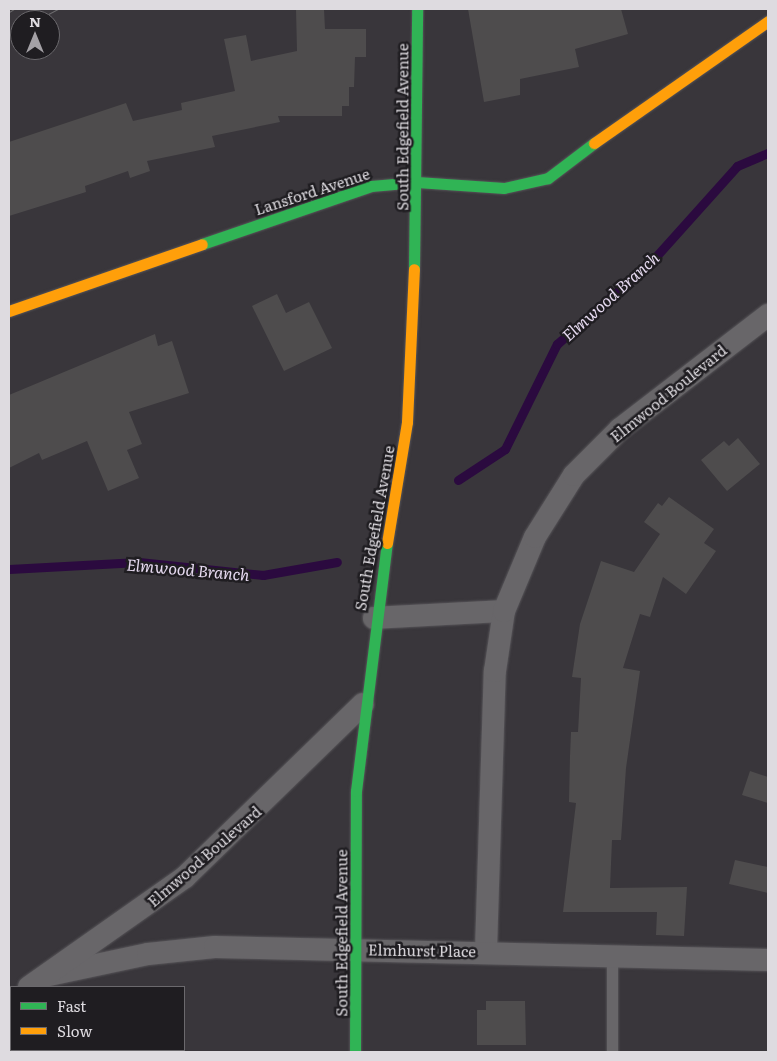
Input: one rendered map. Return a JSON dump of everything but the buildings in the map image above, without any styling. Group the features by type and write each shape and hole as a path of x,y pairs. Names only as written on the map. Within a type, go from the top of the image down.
{"street":[{"name":"South Edgefield Avenue","path":"355,1052 356,791 363,704 374,618 407,422 417,182 417,9"},
{"name":"Lansford Avenue","path":"9,311 371,186 417,182 504,188 548,178 575,162 658,95 768,21"},
{"name":"Elmwood Boulevard","path":"486,950 495,671 504,611 535,537 574,475 620,428 768,315"},
{"path":"374,618 504,611"},
{"name":"Elmwood Boulevard","path":"31,986 49,975 185,877 363,704"},
{"name":"Elmhurst Place","path":"49,975 148,954 215,947 486,950 768,960"}],"lane":[{"path":"612,955 612,1052"}],"waterway":[{"name":"Elmwood Branch","path":"458,480 505,449 557,344 651,262 737,166 768,153"},
{"name":"Elmwood Branch","path":"9,569 139,562 263,575 337,562"}],"tram line":[{"path":"9,12 14,9"}],"traffic: fast":[{"path":"414,269 417,9"},
{"path":"202,244 371,186 417,182 504,188 548,178 594,143"},
{"path":"355,1052 356,791 387,543"}],"traffic: slow":[{"path":"594,143 768,21"},
{"path":"9,311 202,244"},
{"path":"387,543 407,422 414,269"}]}
